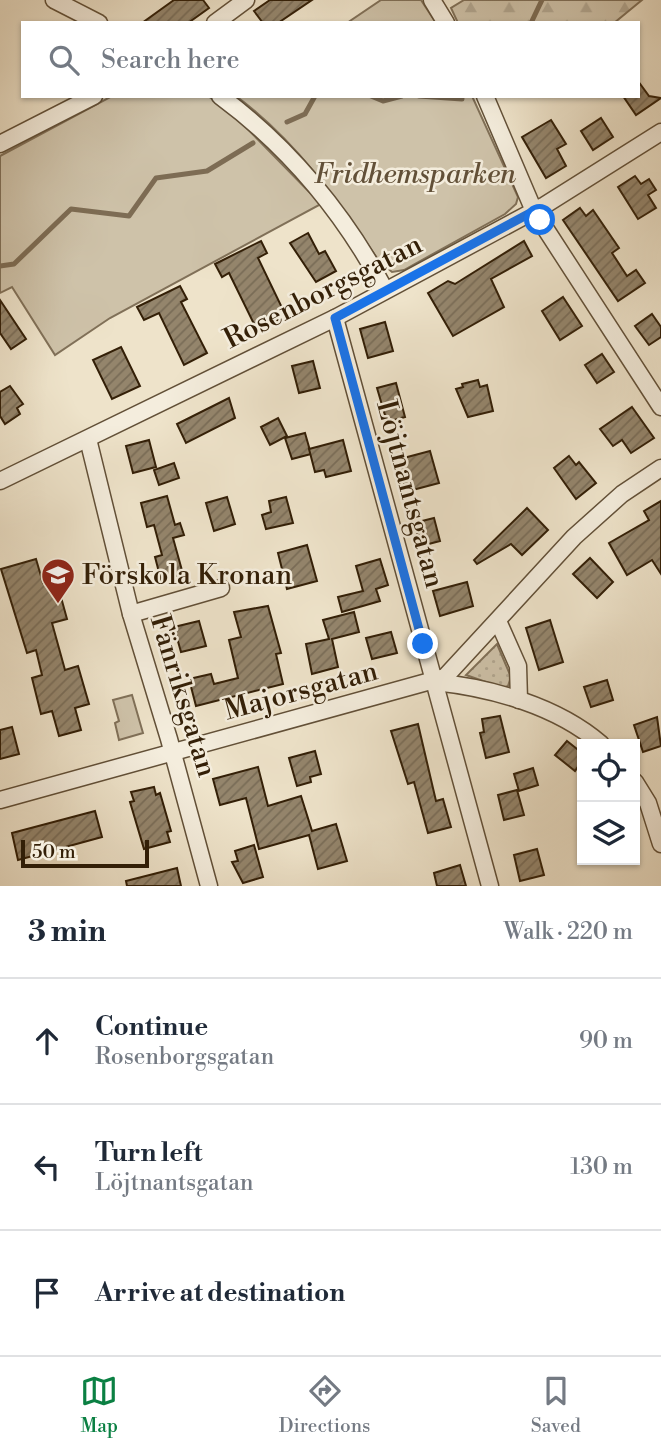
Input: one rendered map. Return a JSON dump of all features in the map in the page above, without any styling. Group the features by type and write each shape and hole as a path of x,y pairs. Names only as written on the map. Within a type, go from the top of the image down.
{"street":[{"path":"54,0 95,21"},
{"path":"218,21 246,0"},
{"path":"432,0 445,21"},
{"path":"0,144 90,98"},
{"path":"222,98 311,180 363,247 386,290"},
{"path":"486,98 534,211 661,407"},
{"name":"Rosenborgsgatan","path":"0,481 335,318 534,211 661,132"},
{"name":"Löjtnantsgatan","path":"335,318 490,886"},
{"name":"Fänriksgatan","path":"88,439 131,614 173,752 209,886"},
{"name":"Majorsgatan","path":"0,800 434,682 459,665 574,537 621,494 661,467"},
{"path":"131,614 221,588"},
{"path":"498,621 518,666 519,701"},
{"path":"434,682 465,686 519,701 559,717 593,739"},
{"path":"640,790 648,803 661,844"}],"green space":[{"path":"381,0 421,0 435,21 350,21"},
{"path":"464,0 642,0 616,21 457,21 451,8"},
{"name":"Fridhemsparken","path":"108,98 211,98 234,115 321,204 110,318 55,355 12,287 0,293 0,156"},
{"name":"Fridhemsparken","path":"239,98 473,98 518,197 516,204 505,214 404,270 392,272 379,261 314,172 258,113"},
{"path":"497,644 511,677 508,686 503,688 466,675"},
{"path":"132,695 143,733 119,740 115,723 119,721 113,700"}],"building":[{"path":"174,0 203,0 209,8 191,21 145,21"},
{"path":"270,0 312,0 281,21 262,21 254,11"},
{"path":"640,84 649,96 661,98 636,115 624,98 640,98"},
{"path":"601,118 613,137 593,150 581,131"},
{"path":"551,120 566,144 557,149 566,166 546,178 522,137"},
{"path":"635,176 641,184 649,179 656,190 648,195 656,208 638,219 618,187"},
{"path":"580,208 586,216 593,210 619,248 612,253 627,276 636,270 645,283 618,301 563,220"},
{"path":"308,233 319,254 325,251 336,271 316,282 290,243"},
{"path":"261,241 267,253 258,258 286,316 257,330 229,273 222,277 215,264"},
{"path":"524,241 532,256 491,279 504,307 453,336 428,293 448,281 455,284"},
{"path":"180,286 187,299 181,302 207,353 184,365 159,313 144,320 137,307"},
{"path":"563,297 582,326 560,340 542,311"},
{"path":"0,300 26,339 11,349 0,333"},
{"path":"652,314 661,327 661,337 649,345 635,326"},
{"path":"385,322 393,351 368,358 360,329"},
{"path":"121,347 140,386 112,399 93,360"},
{"path":"602,354 614,372 597,383 585,365"},
{"path":"313,361 320,388 299,393 292,366"},
{"path":"478,380 480,387 487,385 493,411 468,417 456,389 463,387 462,384"},
{"path":"396,383 405,417 387,422 377,388"},
{"path":"10,386 23,404 17,408 20,414 5,424 0,416 0,392"},
{"path":"229,398 235,418 186,443 177,424"},
{"path":"632,407 654,438 631,453 622,440 613,446 600,429"},
{"path":"278,418 287,436 270,445 261,427"},
{"path":"305,433 311,454 292,459 285,438"},
{"path":"149,440 156,467 133,473 126,446"},
{"path":"343,440 351,471 326,477 324,470 315,472 309,449"},
{"path":"430,451 439,483 405,492 396,460"},
{"path":"569,456 576,465 579,462 596,483 576,499 554,468"},
{"path":"174,463 179,478 159,485 154,470"},
{"path":"167,496 175,525 180,523 184,535 173,538 183,574 161,580 155,557 162,555 154,525 147,527 141,503"},
{"path":"227,497 235,524 214,531 206,503"},
{"path":"286,497 293,523 266,529 262,515 271,512 269,501"},
{"path":"661,501 661,574 652,560 627,575 609,543 649,520 644,511"},
{"path":"527,508 548,530 522,555 511,544 477,564 474,560"},
{"path":"434,518 440,541 421,546 414,523"},
{"path":"307,545 317,581 287,589 278,553"},
{"path":"590,558 613,582 597,598 573,574"},
{"path":"36,559 43,583 56,579 67,619 52,623 65,670 78,666 89,704 75,708 81,730 59,736 52,711 41,714 32,678 42,675 36,650 27,653 1,569"},
{"path":"380,559 388,585 376,589 380,601 342,612 338,597 363,591 356,566"},
{"path":"467,582 473,606 440,616 433,591"},
{"path":"268,606 281,653 276,654 283,684 196,706 189,679 211,674 214,684 238,678 229,640 241,637 234,612"},
{"path":"354,612 359,632 332,639 338,667 312,674 306,644 329,639 323,620"},
{"path":"550,620 563,662 539,670 526,628"},
{"path":"199,621 206,646 181,652 174,627"},
{"path":"391,632 397,653 372,659 366,638"},
{"path":"607,680 613,700 591,707 584,687"},
{"path":"500,716 509,752 486,758 480,733 484,732 482,719"},
{"path":"657,717 661,746 643,752 634,725"},
{"path":"418,724 436,801 443,799 451,827 428,833 414,782 408,784 391,731"},
{"path":"12,727 19,754 0,759 0,730"},
{"path":"567,741 577,749 577,768 575,771 555,755"},
{"path":"315,751 321,774 310,777 311,782 297,786 289,758"},
{"path":"258,767 268,806 301,796 312,831 336,824 347,861 318,869 309,835 259,849 246,798 220,805 213,779"},
{"path":"533,768 538,785 519,791 514,774"},
{"path":"154,787 156,795 160,793 171,831 167,832 170,842 144,849 130,802 134,801 131,792"},
{"path":"517,790 524,815 504,820 498,795"},
{"path":"95,811 102,837 18,860 12,833"},
{"path":"254,845 263,877 243,883 232,862 238,861 235,851"},
{"path":"537,849 544,875 520,881 514,855"},
{"path":"460,865 466,886 437,886 434,873"},
{"path":"177,868 181,886 127,886 126,881"}],"waterway":[{"path":"532,21 542,0"},
{"path":"287,122 305,114 314,98"},
{"path":"376,98 383,101 394,98"},
{"path":"448,98 462,99"},
{"path":"0,266 14,264 71,209 129,216 156,178 207,171 253,143"}],"place":[{"name":"Förskola Kronan","path":"58,605"}],"route":[{"path":"423,644 335,318 534,211 540,220"}]}
